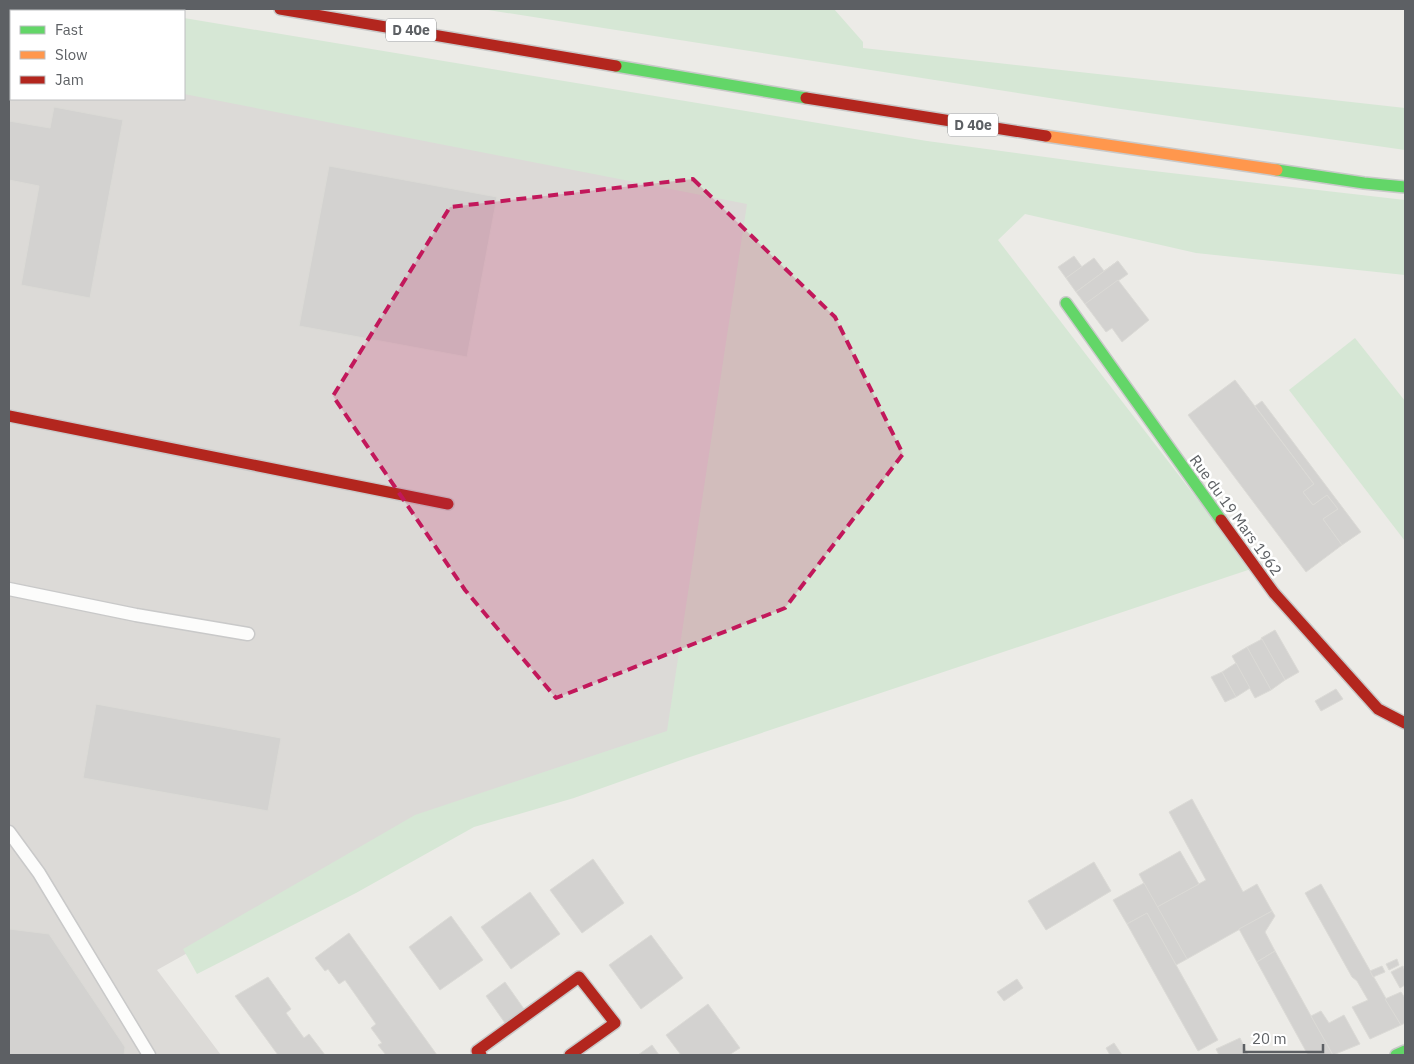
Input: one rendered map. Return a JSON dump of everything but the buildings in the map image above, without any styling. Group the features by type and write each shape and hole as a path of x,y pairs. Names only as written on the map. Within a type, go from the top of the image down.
{"street":[{"name":"D 40e","path":"280,9 926,118 1405,188"},
{"name":"Rue du 19 Mars 1962","path":"1066,303 1274,593 1378,709 1405,723"},
{"path":"9,416 448,504"},
{"path":"481,1055 477,1051 579,978 616,1023 570,1055"},
{"path":"1397,1055 1405,1051"}],"lane":[{"path":"9,589 136,616 248,634"},
{"path":"9,832 39,873 149,1055"}],"highlighted area":[{"path":"693,179 835,317 903,454 785,608 556,698 465,590 333,396 450,207"}],"shaded area":[{"path":"9,33 10,100 185,100 185,69 774,190 677,741 427,819 157,970 221,1055 9,1055"}],"green space":[{"path":"9,9 134,10 10,10 9,60"},
{"path":"482,9 834,9 863,42 863,48 1405,108 1405,150 1107,107"},
{"path":"185,18 927,141 1119,167 1405,200 1405,275 1196,253 1025,214 998,240 1251,569 684,759 574,798 474,827 356,893 197,974 183,949 415,815 667,731 747,204 185,94"},
{"path":"1355,338 1405,401 1405,541 1289,390"}],"traffic: fast":[{"path":"616,66 806,98"},
{"path":"1277,170 1405,187"},
{"path":"1066,303 1221,520"},
{"path":"1396,1055 1405,1051"}],"traffic: slow":[{"path":"1046,136 1277,170"}],"traffic: jam":[{"path":"280,9 616,66"},
{"path":"806,98 1046,136"},
{"path":"9,416 448,504"},
{"path":"1221,520 1274,593 1378,709 1405,723"},
{"path":"481,1055 477,1051 579,977 615,1023 570,1055"}]}
